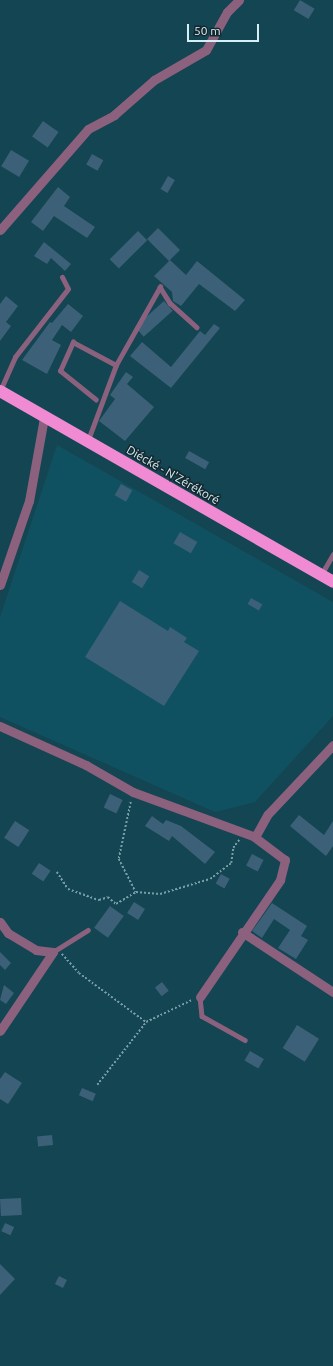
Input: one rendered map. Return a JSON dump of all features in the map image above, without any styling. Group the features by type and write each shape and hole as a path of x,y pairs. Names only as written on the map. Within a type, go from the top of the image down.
{"highway":[{"name":"Diécké - N'Zérékoré","path":"0,391 44,418 333,582"}],"street":[{"path":"0,230 88,129 114,115 154,80 206,50 227,12 239,0"},
{"path":"0,585 29,500 44,418"},
{"path":"0,726 86,765 133,792 255,837 276,850 285,860 280,880 242,932 200,997"},
{"path":"255,837 268,814 333,745"},
{"path":"0,922 8,933 36,950 53,952 0,1031"},
{"path":"242,932 333,992"}],"lane":[{"path":"0,391 15,357 68,289 62,277"},
{"path":"88,442 116,365 160,287 170,303 197,327"},
{"path":"96,400 60,371 74,342 116,365"},
{"path":"320,575 333,554"},
{"path":"53,952 88,930"},
{"path":"200,997 202,1016 245,1040"}],"path":[{"path":"133,792 119,859 136,892"},
{"path":"57,872 68,889 99,900 108,897 116,904 136,892 160,894 210,879 231,863 233,848 245,833"},
{"path":"53,952 63,954 79,973 146,1022"},
{"path":"98,1085 146,1022 169,1008 200,997"}],"shaded area":[{"path":"57,445 333,602 333,716 255,802 215,812 0,717 0,617"}],"building":[{"path":"300,0 315,9 308,19 294,10"},
{"path":"43,121 59,132 48,147 32,137"},
{"path":"11,150 29,161 19,177 1,166"},
{"path":"92,154 103,160 98,171 86,164"},
{"path":"168,176 175,180 167,193 160,189"},
{"path":"58,187 70,197 64,206 95,227 87,238 54,216 43,231 31,222"},
{"path":"158,228 180,250 170,260 186,275 197,261 245,300 235,311 199,284 181,306 173,301 172,292 154,276 169,261 147,239"},
{"path":"138,231 147,240 119,268 110,259"},
{"path":"44,242 71,264 65,271 51,258 47,264 34,256"},
{"path":"6,296 18,306 6,322 11,326 0,341 0,304"},
{"path":"164,301 173,311 144,337 135,327"},
{"path":"68,304 83,316 71,332 62,325 52,340 61,345 47,374 22,360 50,322 52,323"},
{"path":"214,324 220,328 171,388 130,356 142,342 171,367 200,331 205,335"},
{"path":"126,372 133,377 127,384 154,407 125,441 99,421 115,399 110,395"},
{"path":"189,451 209,462 205,469 185,458"},
{"path":"121,484 132,490 126,502 115,495"},
{"path":"180,532 197,542 191,553 174,543"},
{"path":"139,570 149,576 142,588 132,582"},
{"path":"251,598 262,604 259,610 248,604"},
{"path":"120,601 168,631 170,627 187,638 184,642 199,651 164,706 85,657"},
{"path":"110,794 123,800 116,814 104,808"},
{"path":"299,815 324,835 333,821 333,846 326,856 290,826"},
{"path":"152,816 163,824 166,820 181,826 215,852 205,864 172,836 169,841 145,826"},
{"path":"15,821 29,830 18,847 4,838"},
{"path":"252,854 264,860 258,871 246,866"},
{"path":"39,863 51,871 43,882 32,874"},
{"path":"221,874 230,879 224,888 216,884"},
{"path":"134,902 145,909 138,920 127,913"},
{"path":"272,903 307,926 301,936 308,940 296,959 278,948 290,930 274,919 262,938 252,931"},
{"path":"110,906 124,916 108,938 94,928"},
{"path":"0,952 11,963 5,970 0,965"},
{"path":"162,982 169,991 162,996 155,988"},
{"path":"4,985 14,993 6,1004 0,1000"},
{"path":"297,1025 319,1039 305,1062 283,1048"},
{"path":"250,1051 264,1059 258,1069 244,1061"},
{"path":"5,1072 22,1083 8,1104 0,1099 0,1079"},
{"path":"82,1088 96,1094 93,1101 79,1095"},
{"path":"52,1135 53,1145 38,1147 37,1137"},
{"path":"21,1198 22,1215 1,1216 0,1199"},
{"path":"5,1223 14,1227 10,1235 1,1231"},
{"path":"0,1264 15,1279 0,1295"},
{"path":"59,1276 67,1280 63,1288 55,1284"}]}
